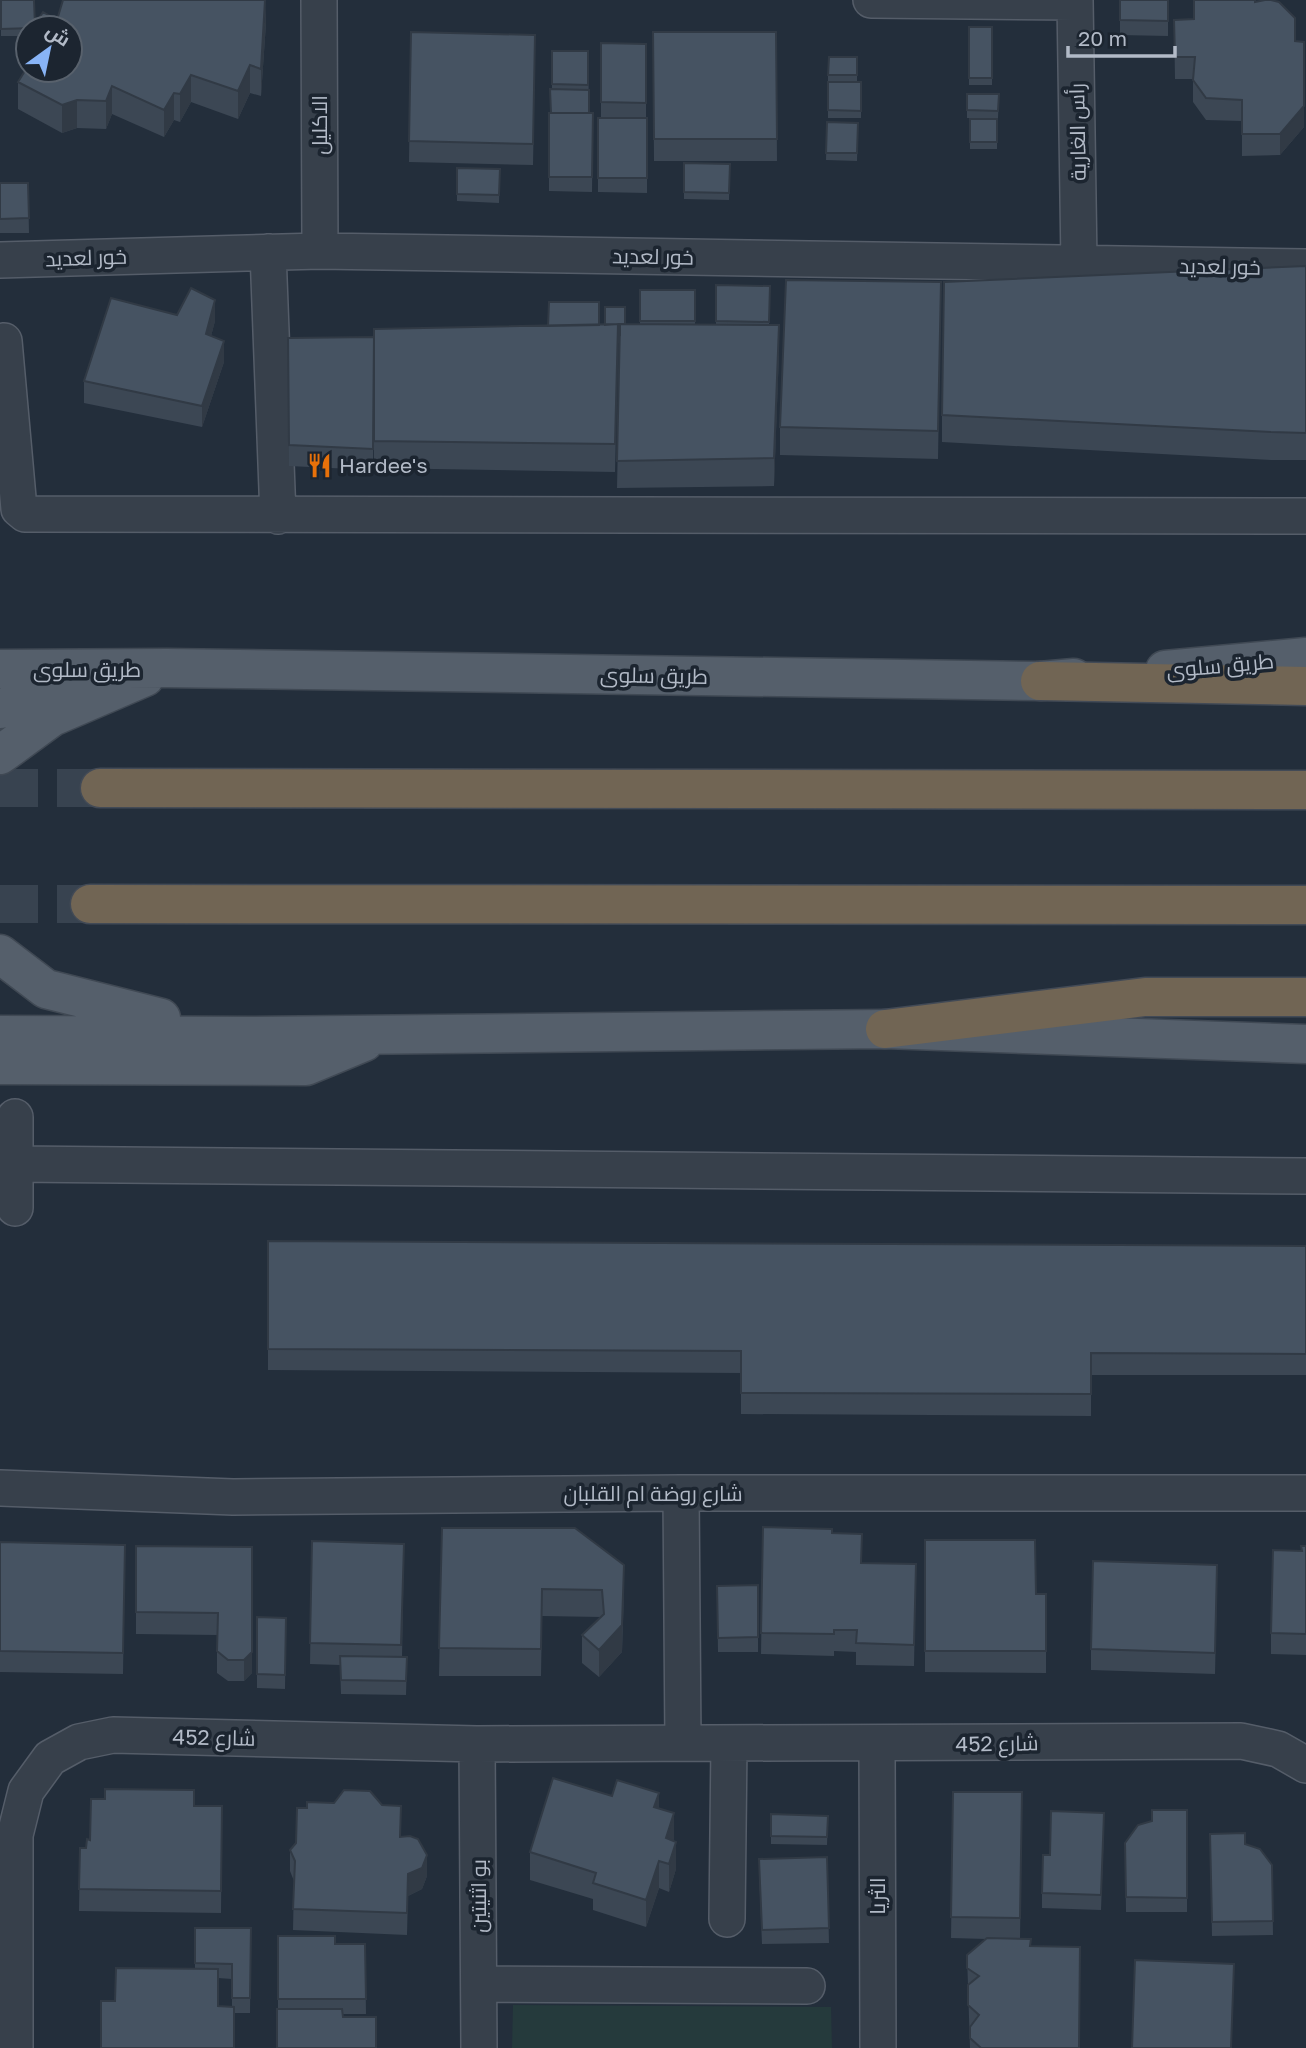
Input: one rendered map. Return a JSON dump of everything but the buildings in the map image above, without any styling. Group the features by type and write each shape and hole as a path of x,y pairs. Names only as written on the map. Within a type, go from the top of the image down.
{"highway":[{"path":"1040,681 1306,686"},
{"path":"100,788 1306,790"},
{"path":"90,904 1306,905"},
{"path":"886,1029 1145,997 1306,997"}],"main road":[{"path":"0,648 101,669"},
{"name":"طريق سلوى","path":"0,669 167,668 1040,681 1306,657"},
{"path":"0,755 52,717 167,668"},
{"path":"0,709 101,669"},
{"path":"0,954 46,989 138,1014 254,1036"},
{"path":"0,1016 65,1034"},
{"path":"0,1035 254,1036 886,1029 1306,1044"},
{"path":"0,1065 306,1066 381,1035"}],"street":[{"name":"الاكليل","path":"319,0 320,251"},
{"path":"871,0 1075,1"},
{"name":"رأس الغارية","path":"1075,1 1079,263"},
{"name":"خور لعديد","path":"0,260 320,251 1306,267"},
{"path":"268,252 278,516"},
{"path":"4,341 19,509 25,514 1306,516"},
{"path":"15,1117 15,1209"},
{"path":"15,1164 1306,1176"},
{"name":"شارع روضة ام القلبان","path":"0,1488 233,1497 681,1493 1306,1493"},
{"path":"681,1493 682,1743"},
{"name":"شارع 452","path":"15,2048 15,1836 26,1791 50,1758 79,1742 113,1735 477,1744 877,1745 1241,1741 1278,1749 1306,1765"},
{"name":"بو اثنيتين","path":"477,1744 479,2048"},
{"path":"727,1919 729,1744"},
{"name":"الثريا","path":"877,1745 878,2048"},
{"path":"479,1984 807,1986"}],"green space":[{"path":"513,2005 831,2007 832,2048 512,2048"}],"tunnel":[{"path":"0,788 100,788"},
{"path":"0,904 90,904"}],"place":[{"name":"Hardee's","path":"319,465"}]}
